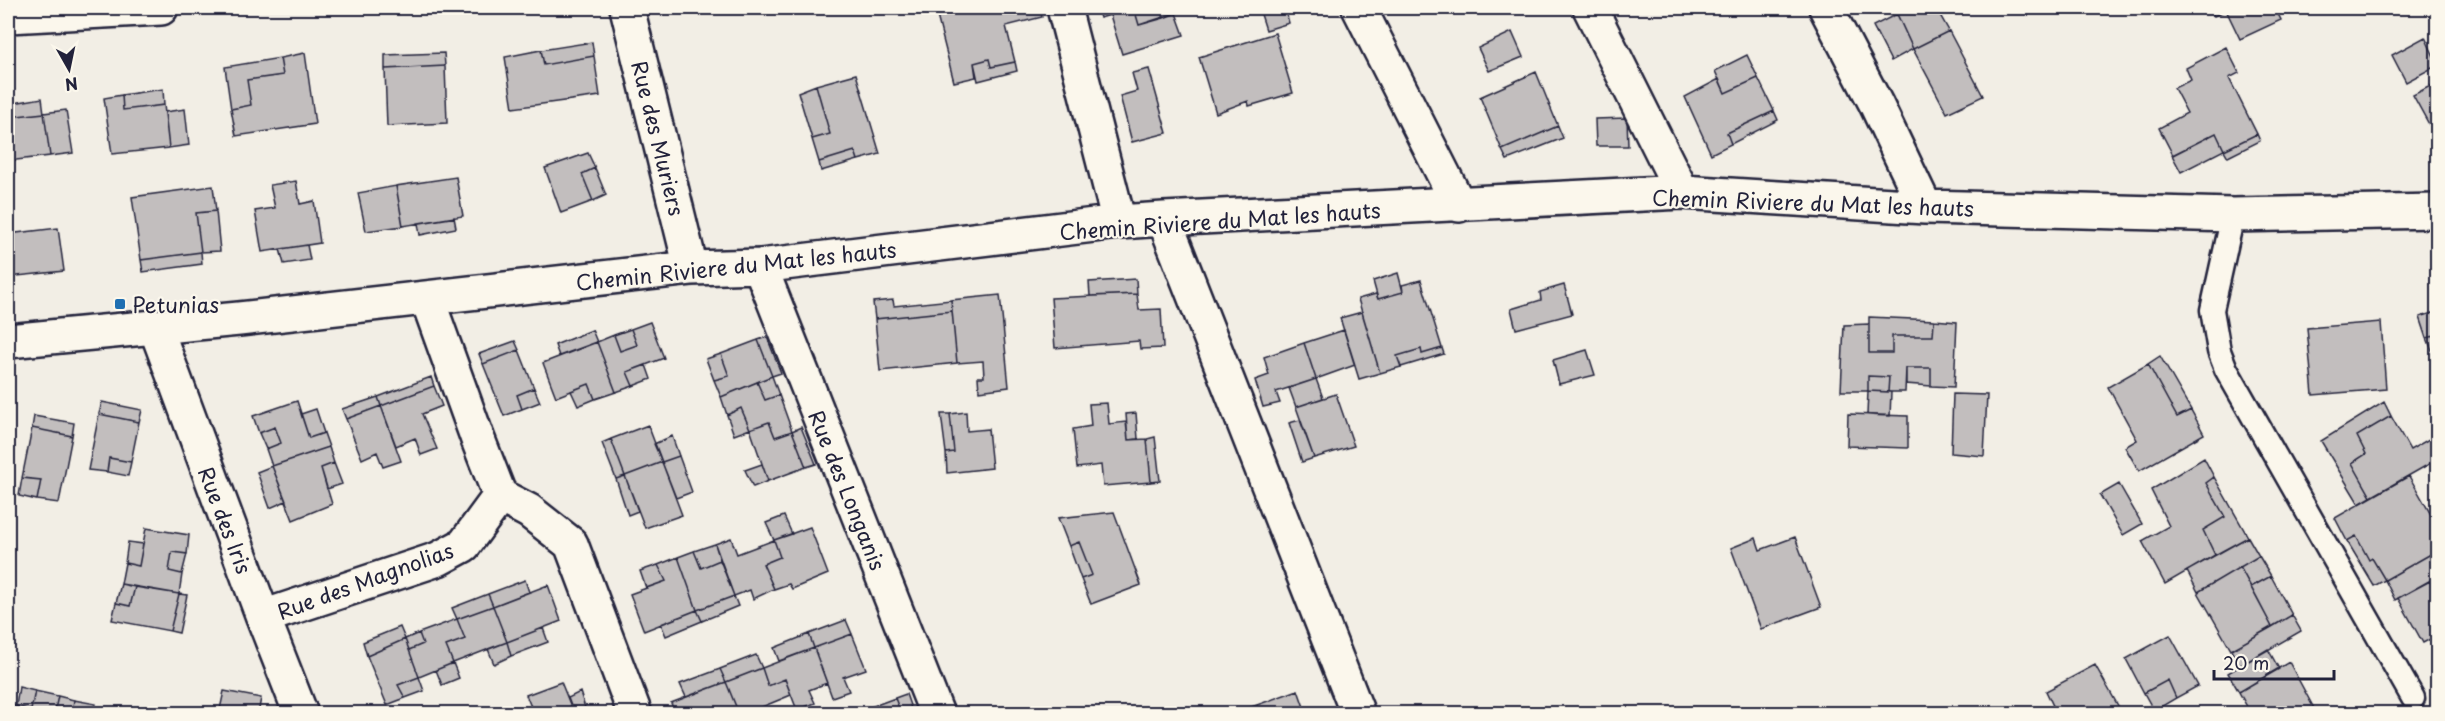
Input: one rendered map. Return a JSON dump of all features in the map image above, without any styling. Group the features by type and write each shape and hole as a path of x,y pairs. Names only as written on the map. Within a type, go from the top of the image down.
{"street":[{"path":"8,16 161,8"},
{"name":"Rue des Muriers","path":"627,8 691,268"},
{"path":"1064,8 1119,222"},
{"path":"1359,8 1459,205"},
{"path":"1590,8 1682,192"},
{"path":"1826,8 1876,104 1925,207"},
{"name":"Chemin Riviere du Mat les hauts","path":"8,341 691,268 760,266 1119,222 1164,219 1682,192 1925,207 2232,215 2438,211"},
{"path":"1164,219 1358,714"},
{"name":"Rue des Longanis","path":"760,266 937,714"},
{"path":"427,298 477,437 501,496 530,511 571,544 635,714"},
{"name":"Rue des Iris","path":"155,326 262,617 301,714"},
{"name":"Rue des Magnolias","path":"262,617 438,559 464,545 501,496"}],"lane":[{"path":"2232,215 2212,310 2219,351 2226,369 2414,698"}],"building":[{"path":"935,8 1040,8 1042,17 1006,26 1015,62 991,67 989,59 974,63 976,77 954,82"},
{"path":"1097,8 1134,8 1100,18"},
{"path":"1134,8 1139,25 1176,13 1184,35 1122,54 1110,15"},
{"path":"1134,8 1161,8 1164,18 1139,25"},
{"path":"1161,8 1174,8 1176,13 1164,18"},
{"path":"1259,8 1285,8 1289,23 1266,30"},
{"path":"1910,8 1936,8 1949,31 1913,49 1897,14"},
{"path":"2210,8 2275,8 2281,20 2240,39 2226,10 2214,16"},
{"path":"1897,14 1913,49 1891,61 1873,26"},
{"path":"1949,31 1983,96 1947,113 1913,49"},
{"path":"1512,32 1523,57 1489,71 1478,48"},
{"path":"1275,33 1293,93 1249,106 1248,101 1216,113 1199,57"},
{"path":"2425,37 2438,65 2406,82 2392,55"},
{"path":"592,42 594,56 544,65 541,50"},
{"path":"2226,47 2239,73 2229,78 2257,134 2224,150 2216,133 2173,155 2159,128 2187,113 2174,88 2191,80 2186,68"},
{"path":"541,50 544,65 594,56 600,96 513,108 505,57"},
{"path":"305,53 315,124 236,136 231,109 251,105 247,80 283,75 280,58"},
{"path":"444,53 445,66 385,69 385,55"},
{"path":"1747,55 1758,78 1725,93 1715,71"},
{"path":"280,58 283,75 247,80 251,105 231,109 225,67"},
{"path":"989,59 991,67 1015,62 1017,71 978,81 974,63"},
{"path":"445,66 447,123 387,126 385,69"},
{"path":"1149,69 1167,133 1132,142 1120,96 1137,91 1132,73"},
{"path":"1536,72 1558,126 1502,150 1480,97"},
{"path":"856,74 880,154 858,160 855,151 819,162 812,139 830,134 816,85"},
{"path":"1758,78 1774,111 1727,133 1731,144 1711,154 1685,97 1719,79 1725,93"},
{"path":"2438,82 2438,136 2436,137 2413,95"},
{"path":"816,85 830,134 812,139 798,92"},
{"path":"163,89 164,105 123,110 122,95"},
{"path":"122,95 123,110 164,105 169,148 112,154 104,98"},
{"path":"42,98 44,113 8,117 8,104"},
{"path":"185,109 189,145 169,148 165,112"},
{"path":"66,110 73,153 50,156 44,113"},
{"path":"1774,111 1778,120 1731,144 1727,133"},
{"path":"44,113 50,156 8,161 8,117"},
{"path":"1627,118 1628,146 1596,146 1595,119"},
{"path":"1558,126 1563,138 1507,160 1502,150"},
{"path":"2216,133 2224,150 2181,172 2172,155"},
{"path":"2257,134 2260,141 2228,157 2224,150"},
{"path":"855,151 858,160 821,171 819,162"},
{"path":"588,153 595,168 582,174 593,201 561,213 545,168"},
{"path":"595,168 606,195 593,201 582,174"},
{"path":"456,177 463,216 403,226 396,186"},
{"path":"296,181 300,204 314,201 320,243 262,252 255,211 275,208 270,185"},
{"path":"213,186 216,211 196,213 201,252 141,260 132,197"},
{"path":"396,186 403,226 366,231 358,193"},
{"path":"216,211 220,251 201,252 196,213"},
{"path":"454,217 456,228 420,235 418,223"},
{"path":"58,228 64,271 8,277 8,234"},
{"path":"307,245 310,260 284,264 280,249"},
{"path":"201,252 202,264 143,272 141,260"},
{"path":"1398,273 1403,292 1378,299 1373,281"},
{"path":"1136,279 1137,294 1090,296 1089,282"},
{"path":"1421,280 1442,348 1422,354 1421,349 1397,356 1401,367 1380,373 1358,299 1376,294 1378,299 1403,292 1402,285"},
{"path":"1564,285 1572,314 1516,329 1511,309 1541,300 1540,292"},
{"path":"1137,294 1139,310 1161,309 1163,348 1140,349 1139,341 1055,348 1051,298"},
{"path":"1000,295 1009,387 979,391 978,377 984,377 983,361 957,363 951,300"},
{"path":"893,300 894,306 951,300 952,311 875,319 873,302"},
{"path":"952,311 957,363 880,371 875,319"},
{"path":"2438,311 2438,335 2427,338 2420,317"},
{"path":"1362,312 1380,373 1359,379 1340,318"},
{"path":"1869,317 1934,320 1933,336 1892,336 1892,353 1869,353"},
{"path":"1934,320 1957,322 1954,387 1931,386 1931,368 1906,368 1905,392 1888,392 1889,377 1868,376 1868,391 1841,391 1844,325 1869,324 1869,353 1892,353 1892,336 1933,336"},
{"path":"650,322 664,358 627,372 633,386 616,392 597,342 614,335 620,351 637,345 631,329"},
{"path":"2381,322 2386,389 2313,395 2307,328"},
{"path":"631,329 637,345 620,351 614,335"},
{"path":"592,330 597,342 559,356 555,345"},
{"path":"1344,330 1355,365 1316,379 1304,343"},
{"path":"2438,335 2438,365 2427,338"},
{"path":"767,337 781,373 772,376 758,340"},
{"path":"758,340 772,376 721,397 714,380 729,376 721,354"},
{"path":"515,341 519,350 483,364 479,354"},
{"path":"597,342 616,392 595,399 589,384 556,397 543,363"},
{"path":"1304,343 1316,379 1276,392 1280,403 1263,407 1255,380 1269,375 1264,357"},
{"path":"1442,348 1444,354 1401,367 1397,356 1421,349 1422,354"},
{"path":"519,350 534,388 517,395 522,409 504,416 483,364"},
{"path":"1587,350 1595,375 1559,384 1553,360"},
{"path":"721,354 729,376 714,380 706,359"},
{"path":"2160,356 2191,410 2177,417 2148,364"},
{"path":"2148,364 2177,417 2191,410 2204,434 2139,471 2125,447 2137,440 2108,387"},
{"path":"646,365 651,379 633,386 627,372"},
{"path":"1906,368 1931,368 1931,386 1906,384"},
{"path":"772,376 779,395 765,400 757,382"},
{"path":"1868,376 1889,377 1888,392 1868,391"},
{"path":"431,377 434,386 381,406 378,397"},
{"path":"1316,379 1323,398 1296,407 1289,388"},
{"path":"757,382 765,400 779,395 792,431 775,437 769,422 750,429 741,408 727,415 721,397"},
{"path":"589,384 595,399 578,406 571,391"},
{"path":"434,386 442,406 422,414 437,449 421,455 415,438 396,446 381,406"},
{"path":"534,388 540,402 522,409 517,395"},
{"path":"1868,391 1891,392 1890,416 1867,415"},
{"path":"1336,394 1354,446 1314,458 1296,407"},
{"path":"1953,394 1987,395 1984,456 1951,453"},
{"path":"378,397 381,406 346,419 342,409"},
{"path":"297,401 309,438 324,433 329,447 272,466 266,449 281,443 275,427 259,433 253,416"},
{"path":"102,402 142,410 139,422 99,414"},
{"path":"2384,402 2391,416 2357,436 2366,454 2352,463 2371,497 2359,504 2321,441"},
{"path":"1107,403 1109,424 1126,422 1128,440 1147,439 1151,482 1103,486 1101,465 1077,468 1073,429 1091,426 1089,404"},
{"path":"381,406 401,461 383,467 377,452 362,459 346,419"},
{"path":"741,408 750,429 734,435 727,415"},
{"path":"316,409 324,433 309,438 301,414"},
{"path":"966,412 967,431 988,429 992,468 947,473 946,453 954,452 950,414"},
{"path":"1136,413 1138,439 1128,440 1126,414"},
{"path":"99,414 139,422 131,462 109,458 107,472 88,470"},
{"path":"941,414 950,414 954,452 946,453"},
{"path":"1848,414 1908,416 1908,448 1847,446"},
{"path":"34,416 74,423 72,436 32,428"},
{"path":"2391,416 2410,450 2436,435 2438,459 2371,497 2352,463 2366,454 2357,436"},
{"path":"1300,420 1314,458 1302,462 1289,423"},
{"path":"769,422 775,437 792,431 806,467 768,481 750,429"},
{"path":"648,425 662,462 625,476 611,439"},
{"path":"275,427 281,443 266,449 259,433"},
{"path":"801,427 816,464 806,467 792,431"},
{"path":"32,428 72,436 59,503 37,500 41,480 22,478"},
{"path":"672,436 679,456 662,462 654,444"},
{"path":"1155,437 1160,481 1151,482 1147,439"},
{"path":"611,439 625,476 616,479 602,443"},
{"path":"329,447 334,463 321,468 332,504 293,520 272,466"},
{"path":"679,456 692,492 676,498 662,462"},
{"path":"109,458 131,462 128,476 107,472"},
{"path":"2204,458 2214,477 2206,483 2225,517 2203,530 2215,555 2165,584 2142,541 2169,526 2151,490"},
{"path":"662,462 682,515 645,528 625,476"},
{"path":"334,463 342,484 327,489 321,468"},
{"path":"762,464 768,481 753,487 745,470"},
{"path":"272,466 286,501 270,508 257,472"},
{"path":"625,476 638,511 628,515 616,479"},
{"path":"2409,476 2438,527 2438,550 2385,580 2372,558 2369,560 2356,536 2347,541 2335,518"},
{"path":"2214,477 2248,537 2215,555 2203,530 2225,517 2206,483"},
{"path":"22,478 41,480 37,500 19,496"},
{"path":"2119,484 2142,524 2123,535 2100,495"},
{"path":"1114,512 1141,585 1091,604 1081,579 1092,575 1079,542 1069,546 1058,518"},
{"path":"784,516 792,534 774,540 766,523"},
{"path":"810,527 828,574 792,589 789,584 774,589 763,564 780,557 774,540"},
{"path":"146,528 189,535 187,554 172,552 169,571 182,574 179,594 121,584 125,563 139,566"},
{"path":"2356,536 2369,560 2372,558 2385,580 2374,586 2347,541"},
{"path":"1795,537 1821,607 1761,629 1731,548 1756,538 1760,550"},
{"path":"2248,537 2259,556 2198,592 2187,571"},
{"path":"731,538 737,554 774,540 780,557 763,564 774,589 753,599 750,590 734,596 715,544"},
{"path":"128,542 143,544 139,566 125,563"},
{"path":"1079,542 1092,575 1081,579 1069,546"},
{"path":"715,544 720,560 701,568 694,551"},
{"path":"2438,550 2438,576 2395,600 2385,580"},
{"path":"694,551 701,568 720,560 734,596 697,610 678,557"},
{"path":"172,552 187,554 182,574 169,571"},
{"path":"2259,556 2271,576 2251,587 2240,567"},
{"path":"678,557 697,610 644,631 630,594 666,581 658,565"},
{"path":"658,565 666,581 646,588 640,571"},
{"path":"2240,567 2272,627 2231,650 2198,592"},
{"path":"2271,576 2292,615 2272,627 2251,587"},
{"path":"525,580 529,592 493,606 488,594"},
{"path":"2430,581 2438,595 2438,635 2423,643 2398,598"},
{"path":"121,584 135,587 130,606 116,603"},
{"path":"548,585 561,621 507,642 493,606"},
{"path":"135,587 179,594 170,631 112,620 116,603 130,606"},
{"path":"179,594 187,595 179,633 170,631"},
{"path":"488,594 493,606 457,619 452,608"},
{"path":"734,596 738,606 702,621 697,610"},
{"path":"493,606 507,642 453,663 446,646 465,639 457,619"},
{"path":"697,610 702,621 666,636 661,624"},
{"path":"2292,615 2301,631 2240,666 2231,650"},
{"path":"457,619 465,639 446,646 453,663 419,677 409,650 423,644 419,633"},
{"path":"846,620 852,634 814,648 809,634"},
{"path":"400,627 405,639 367,656 363,642"},
{"path":"543,628 548,642 511,656 507,642"},
{"path":"419,633 423,644 409,650 405,639"},
{"path":"809,634 814,648 779,661 774,648"},
{"path":"852,634 866,669 843,677 849,691 832,697 814,648"},
{"path":"2170,635 2198,686 2176,698 2168,680 2144,693 2126,659"},
{"path":"405,639 419,677 398,685 405,698 387,705 367,656"},
{"path":"507,642 511,656 494,664 488,649"},
{"path":"814,648 827,683 809,690 815,703 797,710 785,679 768,686 762,668"},
{"path":"2268,649 2279,669 2239,692 2228,673"},
{"path":"756,655 762,668 726,682 720,669"},
{"path":"2289,662 2317,714 2251,714 2239,692"},
{"path":"453,663 459,678 442,685 436,670"},
{"path":"2095,665 2121,711 2116,714 2057,714 2046,691"},
{"path":"762,668 768,686 785,679 791,695 745,714 739,714 726,682"},
{"path":"720,669 726,682 686,697 680,684"},
{"path":"419,677 424,691 405,698 398,685"},
{"path":"2168,680 2176,698 2154,711 2144,693"},
{"path":"561,682 574,714 534,714 526,695"},
{"path":"726,682 739,714 675,714 671,703"},
{"path":"19,687 35,691 31,710 16,706"},
{"path":"1298,690 1305,710 1298,714 1260,714 1257,705"},
{"path":"35,691 58,696 54,714 8,714 8,704 31,710"},
{"path":"224,691 261,698 258,714 219,714"},
{"path":"580,692 587,714 574,714 568,698"},
{"path":"906,694 913,714 901,714 895,698"},
{"path":"58,696 74,700 72,714 54,714"},
{"path":"895,698 901,714 857,712 879,704"},
{"path":"74,700 96,704 94,714 72,714"},
{"path":"1257,705 1260,714 1234,714 1234,713"}],"place":[{"name":"Petunias","path":"120,304"}]}
